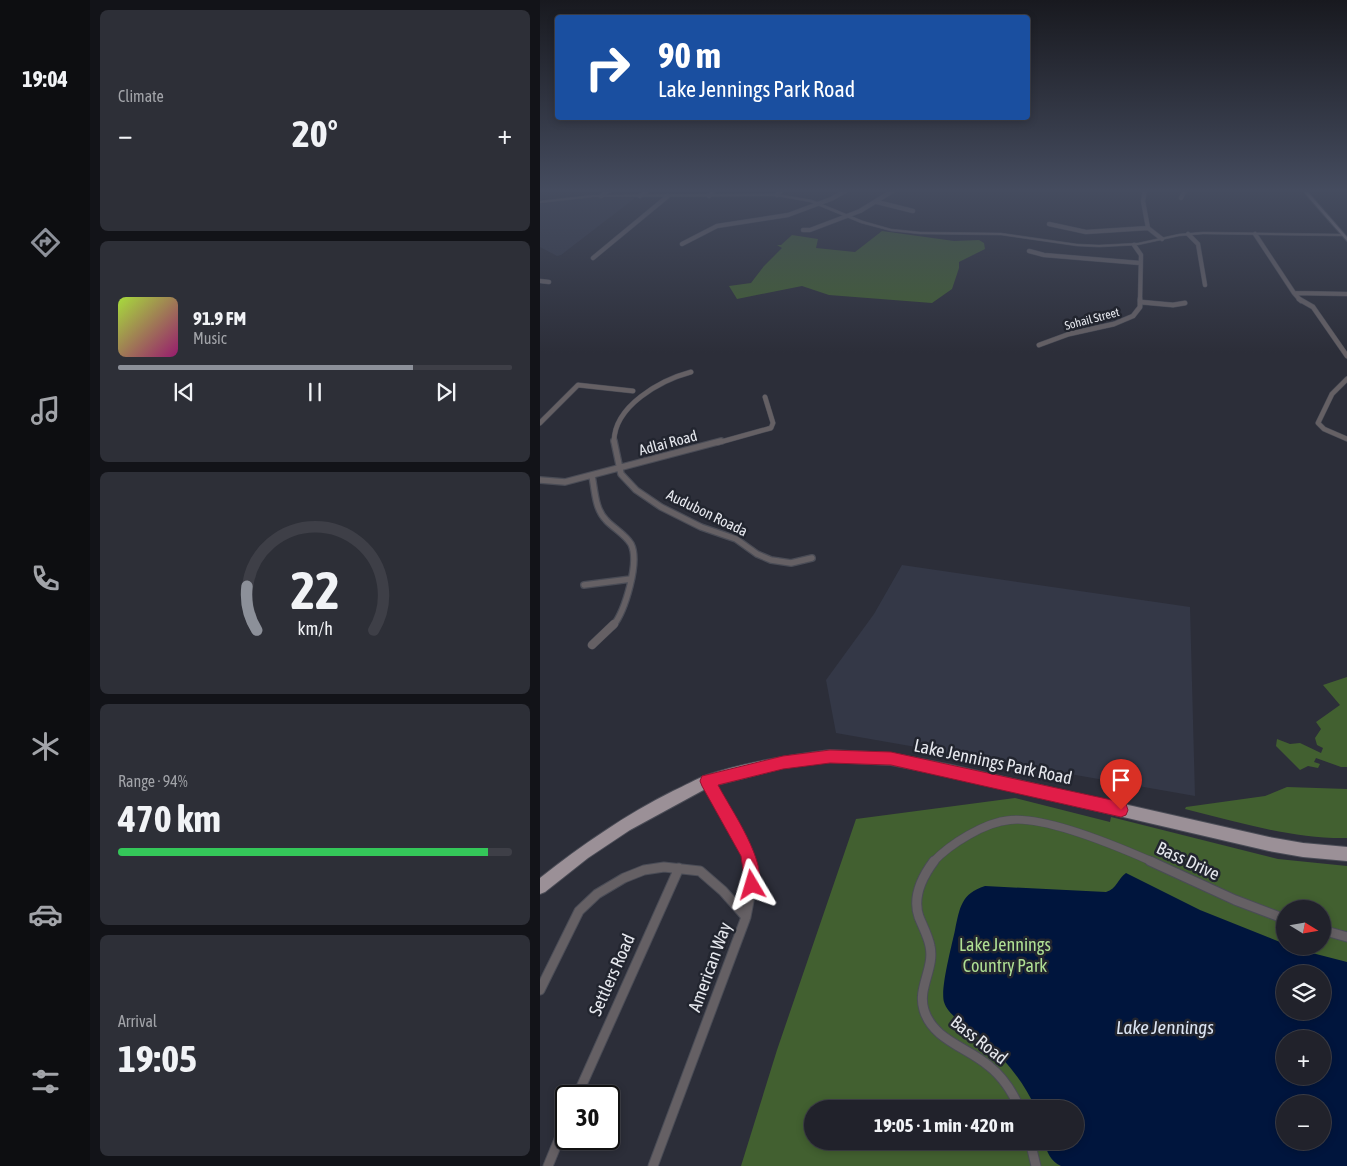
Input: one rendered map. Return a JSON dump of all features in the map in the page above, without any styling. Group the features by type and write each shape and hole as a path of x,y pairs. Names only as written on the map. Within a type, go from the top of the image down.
{"main road":[{"name":"Lake Jennings Park Road","path":"540,887 583,853 625,825 707,781 783,762 830,756 891,759 962,773 1269,844 1303,850 1347,854"}],"street":[{"path":"594,258 610,244"},
{"path":"1073,244 1134,245 1142,254 1140,263 1140,302 1176,305 1185,303"},
{"path":"1198,244 1205,285"},
{"path":"1262,244 1294,293 1299,299 1314,308 1347,356"},
{"path":"1029,251 1044,255 1140,263"},
{"path":"540,281 549,282"},
{"path":"1294,293 1347,294"},
{"name":"Sohail Street","path":"1039,345 1069,334 1125,321 1138,311 1140,302"},
{"name":"Audubon Roada","path":"691,372 658,382 638,399 617,424 613,437 622,476 642,494 709,531 739,541 758,554 780,562 790,563 800,563 812,558"},
{"path":"1347,379 1332,394 1318,422 1320,426 1347,439"},
{"path":"540,423 578,385 633,391"},
{"name":"Adlai Road","path":"540,480 564,482 592,476 770,428 773,424 766,397"},
{"path":"592,476 598,509 604,518 628,541 632,549 631,579 623,613 614,625 592,645"},
{"path":"584,585 631,579"},
{"name":"American Way","path":"653,1166 746,917 752,885 748,854 707,781"},
{"name":"Bass Drive","path":"962,838 1008,820 1038,821 1109,844 1205,888 1276,916"},
{"name":"Bass Road","path":"962,838 940,853 928,869 918,889 916,900 918,913 927,933 932,951 922,1000 923,1008 928,1020 944,1036 990,1066 1006,1085 1015,1100"},
{"path":"540,990 579,911 597,894 624,878 644,870 664,867 700,871 723,891 746,917"},
{"name":"Settlers Road","path":"582,1085 679,868"},
{"path":"1331,933 1347,937"},
{"path":"548,1166 555,1149"},
{"path":"1032,1150 1036,1166"}],"shaded area":[{"path":"540,244 575,244 557,256 540,247"},
{"path":"902,565 1190,607 1195,796 836,733 826,680 874,614"}],"green space":[{"path":"817,244 816,248 855,252 865,244 984,244 985,249 959,262 959,268 952,289 932,303 829,295 802,286 737,299 729,286 751,283 764,266 782,248 777,245"},
{"path":"1347,677 1347,767 1341,767 1316,758 1314,762 1320,764 1318,768 1308,766 1300,770 1276,746 1277,739 1290,744 1300,743 1321,753 1323,748 1317,745 1315,738 1321,729 1316,722 1340,705 1323,685"},
{"path":"1287,787 1347,789 1347,838 1326,838 1286,833 1185,809 1186,807 1265,796"},
{"name":"Lake Jennings Country Park","path":"1015,798 1110,822 1111,817 1278,859 1347,866 1347,1166 741,1166 777,1050 856,819"}],"water":[{"name":"Lake Jennings","path":"1126,873 1200,910 1276,940 1276,955 1320,955 1347,962 1347,1166 1061,1166 1052,1159 1047,1150 1084,1150 1084,1100 1032,1100 1020,1080 999,1055 947,1008 943,996 945,977 958,915 966,897 985,886 1106,892 1113,888"}],"route":[{"path":"752,885 748,854 707,781 783,762 830,756 891,759 1121,810"}]}
